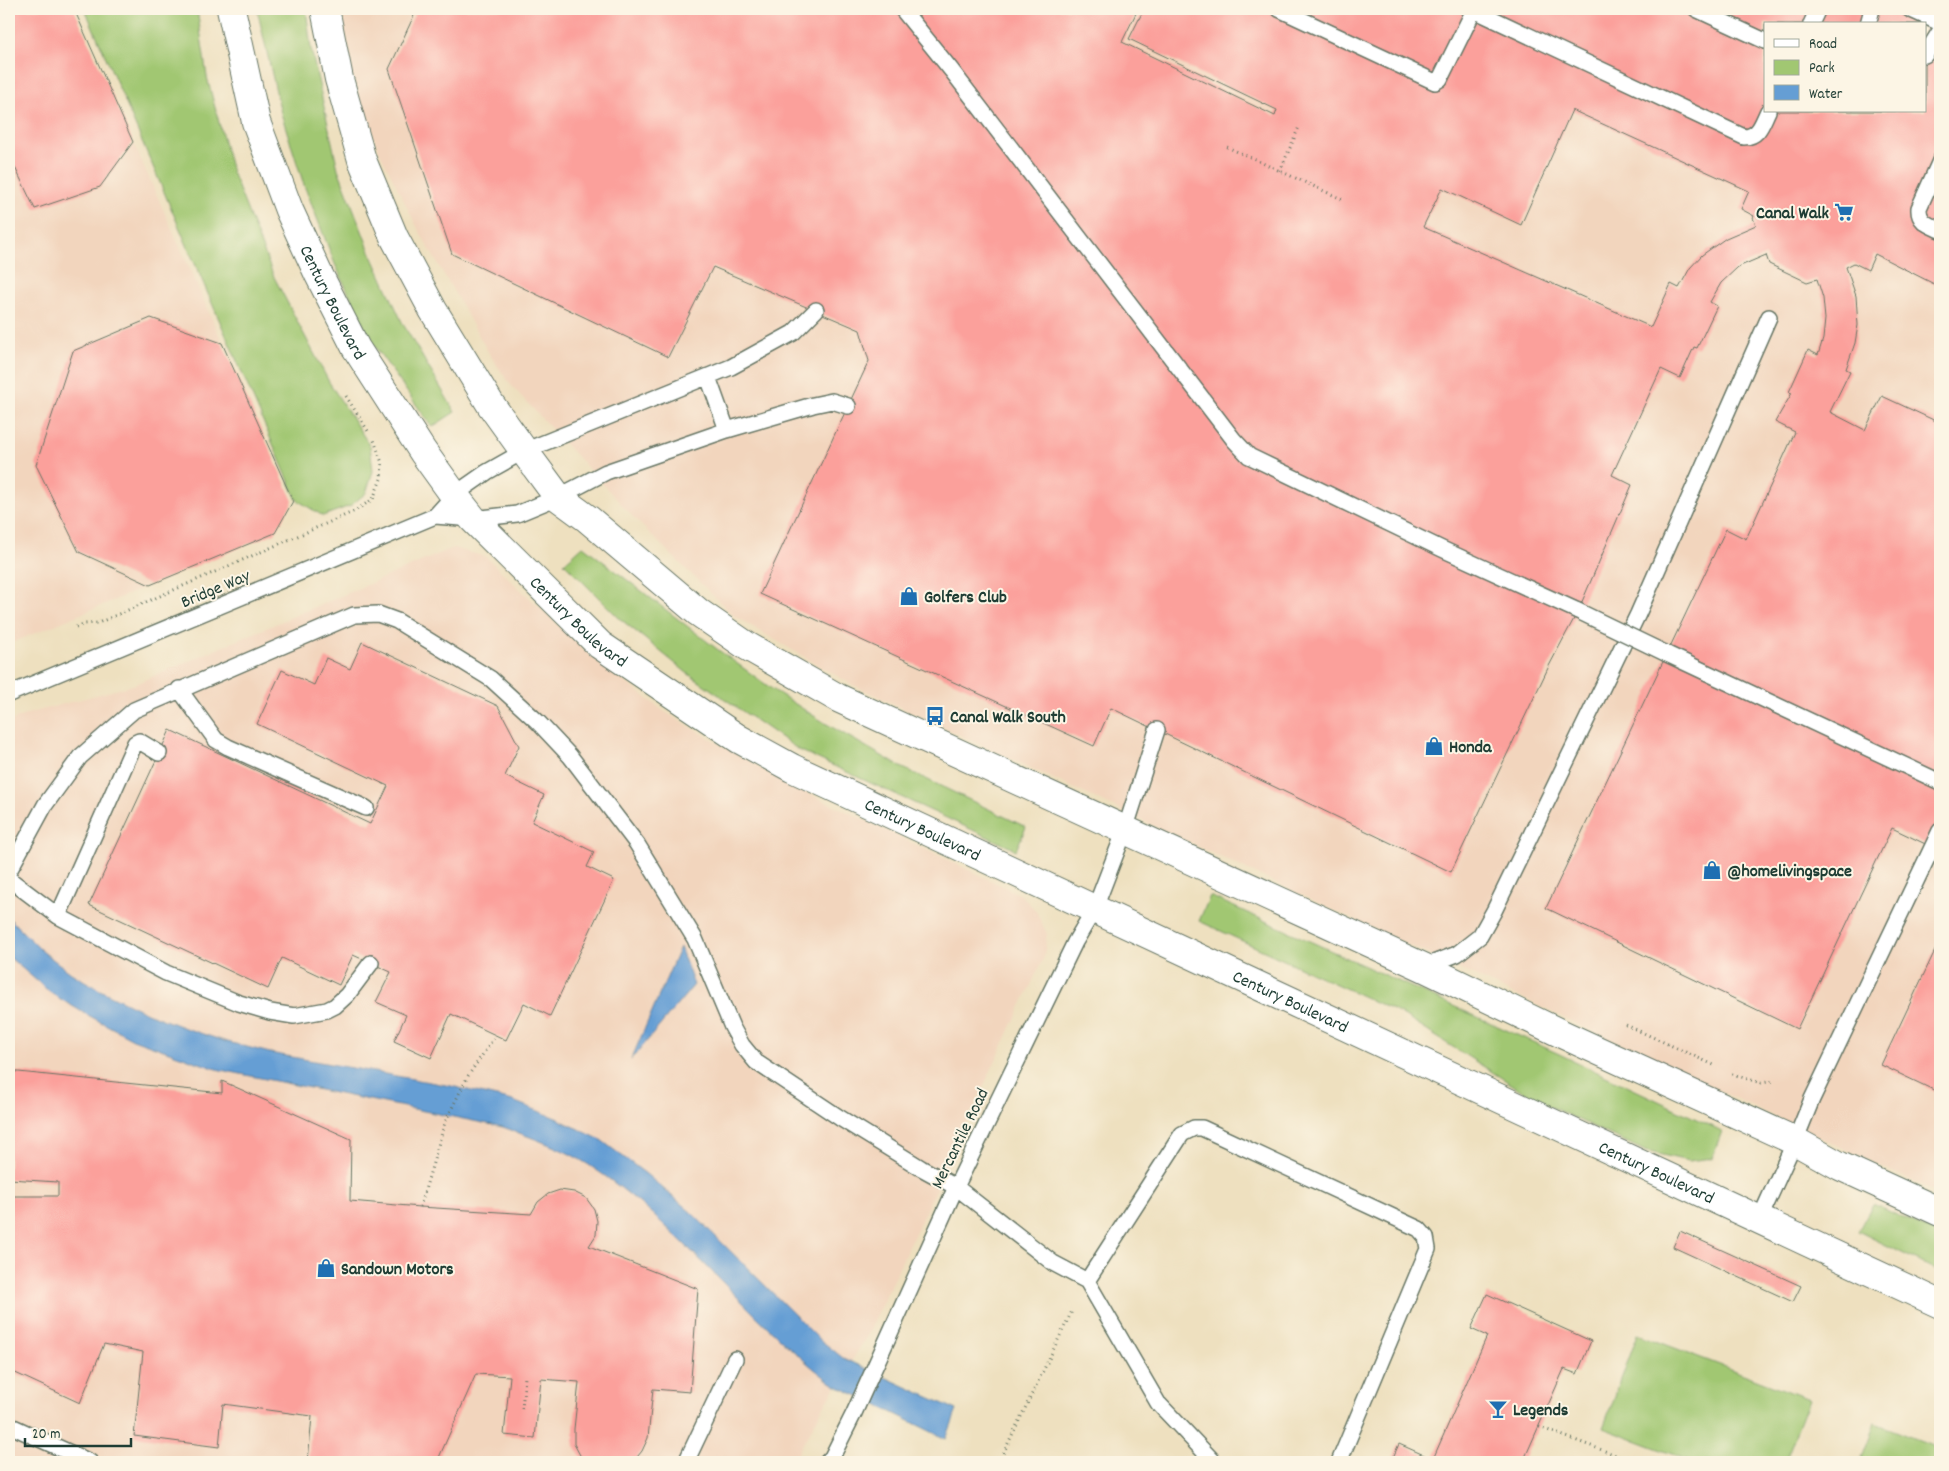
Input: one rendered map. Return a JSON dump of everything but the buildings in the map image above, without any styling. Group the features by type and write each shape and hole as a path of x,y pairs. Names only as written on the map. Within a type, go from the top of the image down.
{"main road":[{"name":"Century Boulevard","path":"231,9 256,122 293,219 318,274 356,348 423,452 473,519 600,644 739,739 792,768 1760,1218 1940,1304"},
{"path":"325,9 339,79 362,160 394,237 438,318 491,405 558,497 698,612 747,646 838,698 1423,967 1564,1035 1795,1141 1840,1166 1940,1212"}],"lane":[{"path":"902,9 952,71 1234,440 1249,456 1442,549 1940,782"},
{"path":"1279,9 1435,82 1440,79 1473,9 1744,137 1750,137 1758,132 1768,112"},
{"path":"1696,9 1764,41"},
{"path":"1812,22 1818,9"},
{"path":"1869,22 1872,9"},
{"path":"1909,9 1940,23"},
{"path":"1926,53 1940,31"},
{"path":"1940,161 1919,208 1919,214 1924,222 1940,230"},
{"path":"435,516 454,495 487,472 524,451 755,355 793,333 816,310"},
{"path":"1423,967 1457,954 1480,936 1494,911 1638,614 1769,317"},
{"path":"708,376 727,430"},
{"path":"435,516 473,519 516,514 558,497 606,472 727,430 832,401 848,406"},
{"name":"Bridge Way","path":"9,694 435,516"},
{"path":"9,871 45,805 80,757 134,710 354,615 378,614 397,621 491,679 538,722 570,756 637,844 695,939 732,1028 756,1062 840,1118 921,1168 956,1187 1053,1262 1087,1281 1158,1403 1214,1462"},
{"path":"179,690 216,740 366,808"},
{"name":"Mercantile Road","path":"827,1462 832,1457 854,1412 956,1187 1076,942 1095,908 1125,830 1157,730"},
{"path":"58,916 135,743 139,741 159,753"},
{"path":"1760,1218 1812,1099 1940,831"},
{"path":"9,879 58,916 166,973 239,1003 270,1012 294,1016 326,1010 335,1006 371,964"},
{"path":"1087,1281 1182,1134 1194,1128 1202,1128 1419,1229 1426,1237 1428,1249 1338,1462"},
{"path":"686,1462 734,1359"},
{"path":"9,1425 90,1462"}],"path":[{"path":"1280,171 1299,127"},
{"path":"1227,147 1344,200"},
{"path":"76,627 84,624 98,623 355,511 373,498 381,479 382,463 376,442 345,394"},
{"path":"420,1207 445,1122 468,1076 496,1035"},
{"path":"999,1462 1087,1281"},
{"path":"522,1409 525,1377"},
{"path":"1539,1427 1635,1462"}],"shaded area":[{"path":"9,9 74,9 293,501 275,533 9,644"},
{"path":"345,9 1940,9 1940,1194 851,684 734,616 635,519 510,384 490,355 418,229 379,151 345,64 342,35"},
{"path":"453,548 486,557 590,655 665,712 783,781 1021,895 1036,911 1047,934 1044,957 867,1336 821,1411 793,1462 9,1462 9,722 27,714 133,685"}],"green space":[{"path":"85,9 197,9 207,77 232,172 274,277 329,382 370,446 373,471 366,493 350,506 323,516 297,500"},
{"path":"257,9 306,9 311,49 338,169 369,249 403,324 455,412 432,427 371,341 335,264 304,185 281,113"},
{"path":"583,546 717,649 772,689 825,723 901,767 1026,827 1016,850 799,750 687,673 618,617 564,563"},
{"path":"1210,896 1557,1053 1722,1131 1712,1158 1688,1161 1645,1151 1538,1101 1399,1013 1199,921"},
{"path":"1873,1204 1940,1235 1940,1272 1858,1231"},
{"path":"1638,1334 1809,1399 1785,1462 1693,1462 1603,1428"},
{"path":"1875,1423 1940,1448 1940,1462 1860,1462"}],"water":[{"path":"9,918 42,951 71,973 100,990 147,1013 185,1028 270,1053 451,1086 513,1101 556,1118 601,1140 646,1174 692,1213 818,1338 843,1358 957,1410 946,1439 828,1380 767,1327 652,1214 622,1188 569,1153 503,1127 216,1069 133,1039 52,994 9,957"},
{"path":"680,947 694,985 631,1060"}],"place":[{"name":"Canal Walk","path":"1844,212"},
{"name":"Golfers Club","path":"909,596"},
{"name":"Canal Walk South","path":"935,716"},
{"name":"Honda","path":"1434,746"},
{"name":"@homelivingspace","path":"1712,870"},
{"name":"Sandown Motors","path":"326,1268"},
{"name":"Legends","path":"1498,1409"}]}
